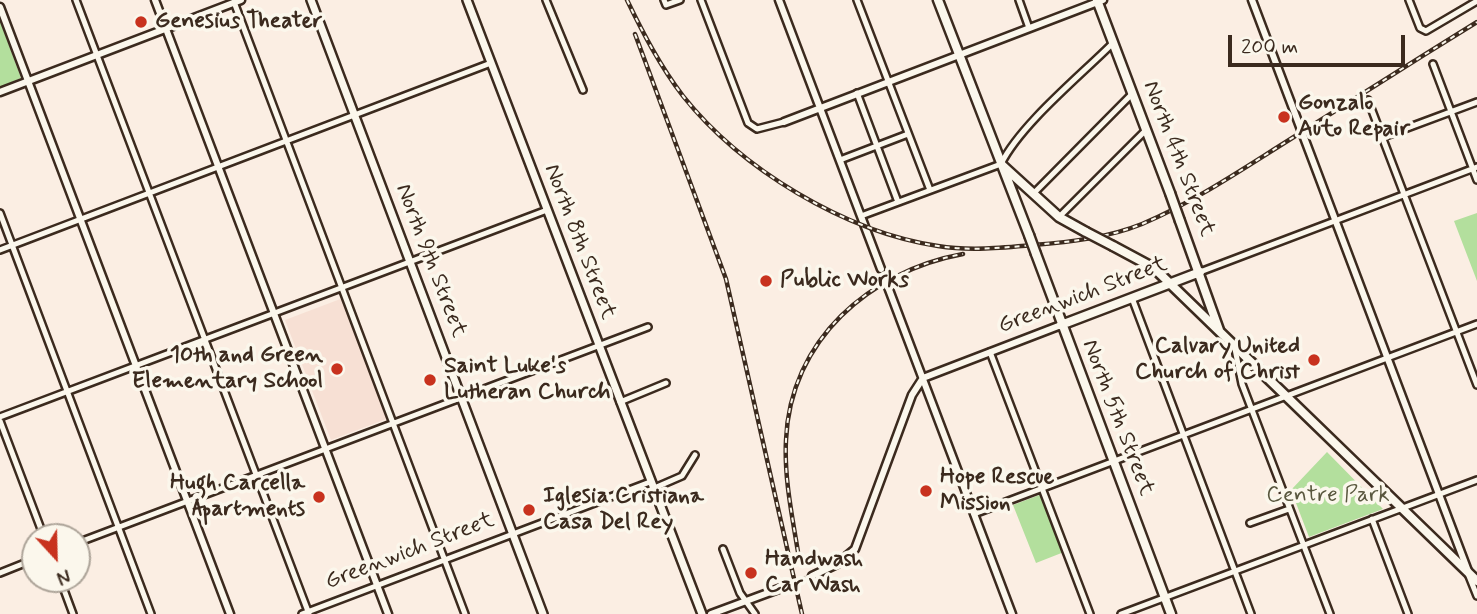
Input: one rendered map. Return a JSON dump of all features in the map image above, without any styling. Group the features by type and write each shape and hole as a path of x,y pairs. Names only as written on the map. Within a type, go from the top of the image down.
{"main road":[{"name":"North 9th Street","path":"311,0 543,614"},
{"name":"North 8th Street","path":"467,0 702,614"},
{"name":"North 5th Street","path":"938,0 1171,614"},
{"name":"North 4th Street","path":"1099,1 1220,333"},
{"path":"1001,164 1059,217 1142,260 1477,581"},
{"name":"Greenwich Street","path":"1061,325 1200,272"}],"street":[{"path":"76,0 257,475 306,613"},
{"path":"155,0 388,614"},
{"path":"546,0 583,90"},
{"path":"664,0 666,5 680,0"},
{"path":"701,0 748,123 757,129 784,122 1099,1"},
{"path":"779,0 881,269"},
{"path":"857,0 930,190"},
{"path":"1019,0 1029,28"},
{"path":"1252,0 1477,596"},
{"path":"1409,0 1422,30 1477,1"},
{"path":"0,92 236,1 466,614"},
{"path":"0,6 230,614"},
{"path":"861,216 1001,164 1007,152 1113,43"},
{"path":"0,250 491,63"},
{"path":"1433,64 1475,168 1477,180"},
{"path":"857,93 898,202"},
{"path":"1034,193 1132,94"},
{"path":"1368,100 1477,385"},
{"path":"1383,137 1477,102"},
{"path":"1059,217 1146,130"},
{"path":"840,160 908,134"},
{"name":"Greenwich Street","path":"1200,272 1475,168"},
{"path":"39,523 0,419 547,210"},
{"path":"0,214 151,614"},
{"path":"888,287 1012,614"},
{"path":"1132,298 1251,614"},
{"path":"974,514 1477,324"},
{"name":"Greenwich Street","path":"923,378 1061,325"},
{"path":"91,538 649,327"},
{"path":"1235,349 1236,363 1251,409 1330,614"},
{"path":"990,352 1090,614"},
{"path":"812,576 837,564 855,549 908,405 923,378"},
{"path":"619,402 666,383"},
{"name":"Greenwich Street","path":"306,613 513,534 651,485 682,477 695,455"},
{"path":"1121,614 1477,480"},
{"path":"1250,523 1289,509"},
{"path":"1372,519 1408,614"},
{"path":"723,549 755,614"},
{"path":"0,573 21,565"},
{"path":"711,614 785,587"},
{"path":"65,593 73,614"}],"shaded area":[{"name":"10th and Green Elementary School","path":"343,298 389,418 331,440 285,320"}],"green space":[{"path":"0,21 21,78 0,87"},
{"path":"1477,213 1477,281 1454,221"},
{"name":"Centre Park","path":"1327,452 1383,509 1309,537 1291,490"},
{"path":"1042,494 1064,552 1036,563 1013,505"}],"tunnel":[{"path":"881,269 888,287"},
{"path":"784,587 812,576"}],"railway":[{"path":"627,0 652,49 683,96 707,123 765,172 832,212 867,227 903,239 961,248 997,248 1075,241 1142,224 1217,185 1477,22"},
{"path":"635,34 726,279 802,614"},
{"path":"798,552 787,482 786,440 791,404 802,371 819,342 841,316 867,294 897,276 929,263 963,254"}],"place":[{"name":"Genesius Theater","path":"141,22"},
{"name":"Gonzalo Auto Repair","path":"1284,117"},
{"name":"Public Works","path":"766,281"},
{"name":"Calvary United Church of Christ","path":"1314,360"},
{"name":"10th and Green Elementary School","path":"337,369"},
{"name":"Saint Luke's Lutheran Church","path":"430,380"},
{"name":"Hope Rescue Mission","path":"926,491"},
{"name":"Hugh Carcella Apartments","path":"319,497"},
{"name":"Iglesia Cristiana Casa Del Rey","path":"529,510"},
{"name":"Handwash Car Wash","path":"751,573"}]}
